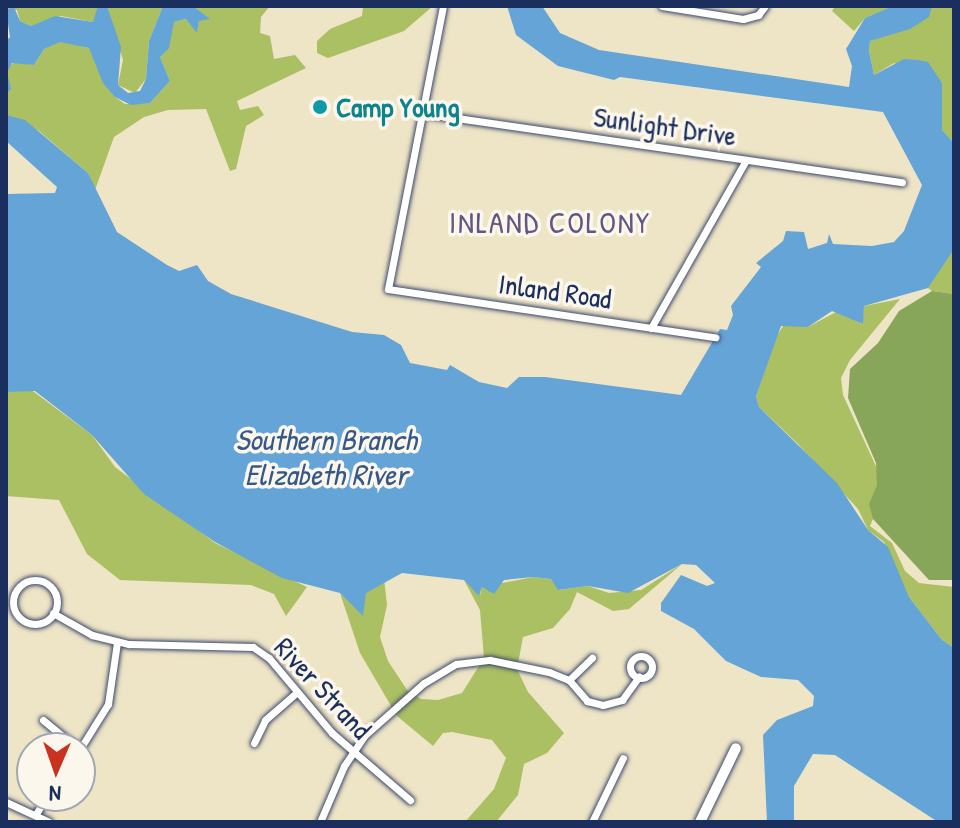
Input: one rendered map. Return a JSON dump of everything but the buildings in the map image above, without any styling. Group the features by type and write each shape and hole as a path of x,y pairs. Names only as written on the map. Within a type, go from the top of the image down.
{"street":[{"path":"422,113 443,6"},
{"path":"662,6 743,19 758,15 765,6"},
{"name":"Sunlight Drive","path":"422,113 902,182"},
{"name":"Inland Road","path":"422,113 388,289 715,337"},
{"path":"651,328 746,160"},
{"name":"River Strand","path":"30,581 46,583 56,597 53,613 40,623 23,620 13,607 16,590 30,581"},
{"name":"River Strand","path":"53,613 117,642 249,645 269,658 296,693 353,753 410,800"},
{"path":"90,732 108,704 117,642"},
{"path":"569,680 592,658"},
{"path":"320,822 353,753 379,722 424,683 467,659 519,664 569,680 587,701 603,705 622,700 639,677"},
{"path":"254,743 265,720 296,693"},
{"path":"43,720 58,732"},
{"path":"700,822 736,748"},
{"path":"592,822 623,758"},
{"path":"6,802 49,822"}],"green space":[{"path":"6,6 98,6 99,11 93,22 61,16 31,26 20,21 17,10 6,10"},
{"path":"107,6 163,6 149,41 146,79 135,93 118,85 123,60"},
{"path":"193,6 270,6 261,17 260,33 270,36 274,59 295,55 306,68 237,101 240,110 258,106 264,115 246,126 236,169 230,171 206,109 168,110 144,117 114,137 95,190 88,173 39,131 6,115 8,67 15,62 34,65 44,49 60,41 89,48 115,97 125,104 150,103 170,81 160,57 174,22 186,19 197,31 199,20 209,19"},
{"path":"363,6 433,6 404,31 328,58 317,53 317,41 330,29 362,16"},
{"path":"835,6 894,6 865,18 854,31 832,11"},
{"path":"932,6 954,6 954,143 941,129 942,83 894,63 874,75 869,51 870,41 912,25"},
{"path":"954,249 954,294 932,291 928,288 940,264"},
{"path":"932,291 954,294 954,580 929,580 873,519 869,504 877,485 876,463 848,398 850,369 878,343 899,311"},
{"path":"900,299 850,360 841,378 843,395 886,488 870,526 892,543 905,571 919,583 954,587 954,648 942,640 909,597 884,542 868,530 858,509 759,407 756,396 773,342 785,323 808,327 838,311 862,324 864,306"},
{"path":"30,389 92,435 115,467 215,543 307,587 286,616 274,594 251,585 120,580 87,554 59,500 6,496 6,392"},
{"path":"682,564 629,609 613,611 577,592 570,609 553,628 523,637 517,669 528,692 564,733 547,753 524,764 518,795 496,822 465,822 494,789 506,758 492,740 452,732 443,733 433,746 397,716 360,653 340,593 363,614 365,593 384,578 387,605 380,637 388,661 407,690 421,699 438,700 462,693 484,658 480,610 464,580 480,595 482,587 533,577 551,579 559,590 588,586 609,593 641,590"}],"water":[{"path":"98,6 107,6 121,47 118,85 128,93 140,91 146,79 149,41 163,6 193,6 210,19 199,21 197,33 186,19 174,22 169,48 160,57 170,81 150,103 131,105 115,97 103,83 89,48 60,42 44,49 34,65 12,63 7,73 11,89 6,94 6,41 10,37 6,10 14,7 20,21 31,26 55,16 93,22"},
{"name":"Southern Branch Elizabeth River","path":"507,6 542,6 560,33 599,50 849,87 852,66 846,49 865,18 893,6 932,6 929,17 910,29 870,41 869,51 874,75 904,59 918,60 928,62 942,83 942,130 954,143 954,249 928,288 864,306 863,324 832,311 808,327 781,326 756,396 759,407 837,483 868,530 888,547 909,597 942,640 954,648 954,822 938,822 835,755 813,754 794,786 794,822 767,822 763,735 777,720 813,706 814,696 798,680 761,677 726,661 694,629 661,611 661,603 681,575 707,586 715,583 696,565 682,564 628,593 588,586 558,590 551,579 533,577 504,580 494,594 482,587 479,596 464,580 402,573 366,593 363,616 340,593 282,578 215,542 144,494 92,435 35,391 6,392 6,194 55,193 57,187 6,141 6,115 25,120 88,173 117,232 167,265 179,271 197,265 208,281 231,294 352,332 384,335 401,345 410,363 447,370 450,365 479,382 507,388 519,377 545,377 681,395 720,329 727,330 733,315 731,306 761,267 756,263 783,241 786,231 804,232 808,249 827,243 829,234 833,244 872,246 894,242 904,231 922,185 883,112 620,77 614,80 558,66 516,35"}],"place":[{"name":"Camp Young","path":"320,107"}],"district":[{"name":"INLAND COLONY","path":"550,222"}]}
